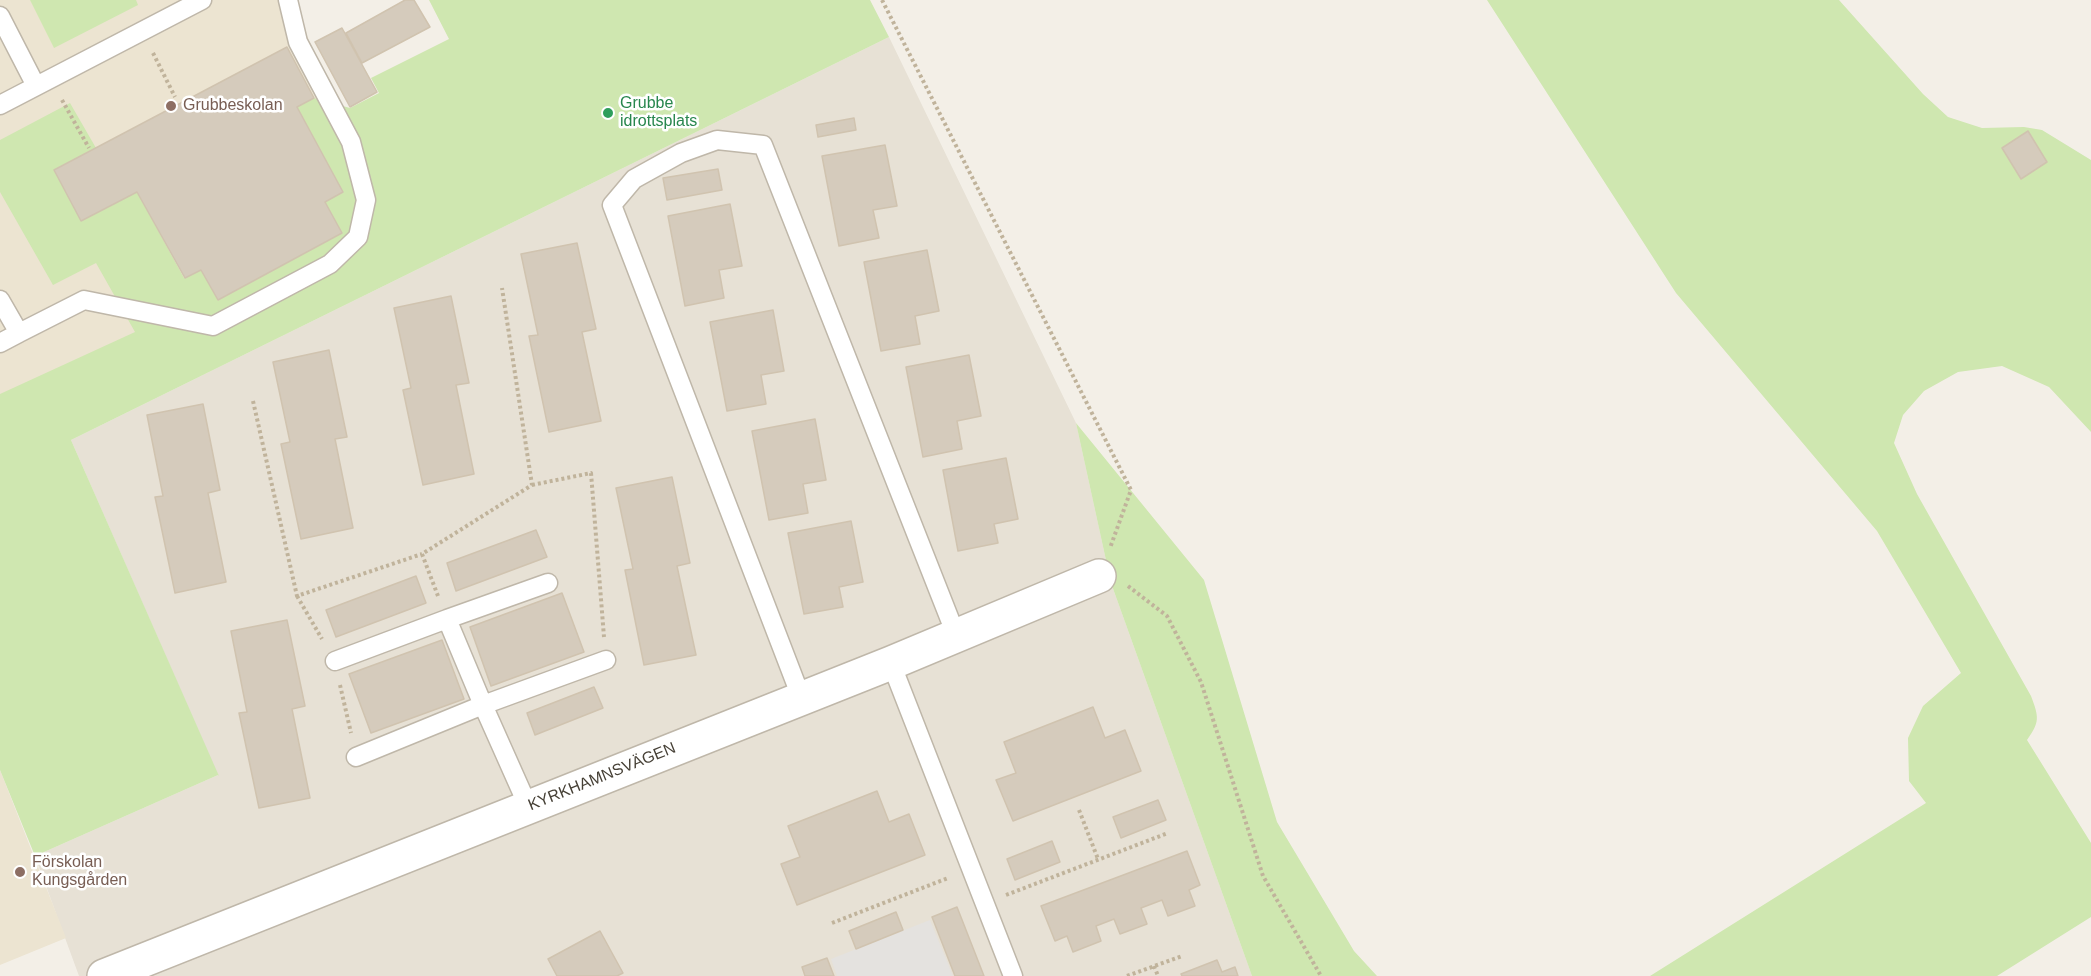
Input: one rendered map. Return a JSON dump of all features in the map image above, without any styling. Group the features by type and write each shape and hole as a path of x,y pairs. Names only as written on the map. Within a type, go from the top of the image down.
{"street":[{"name":"KYRKHAMNSVÄGEN","path":"104,976 891,663 956,635 1112,580"}],"lane":[{"path":"0,105 202,0"},
{"path":"0,343 84,300 213,326 330,264 358,237 366,200 351,142 298,42 288,0"},
{"path":"0,16 43,83"},
{"path":"801,697 612,205 634,179 681,153 717,140 763,145 956,635"},
{"path":"0,300 19,333"},
{"path":"335,661 548,583"},
{"path":"447,619 528,806"},
{"path":"356,757 483,705 606,660"},
{"path":"891,663 1013,976"}],"path":[{"path":"882,0 1131,490 1112,580 1167,616 1205,693 1263,876 1322,976"},
{"path":"141,32 175,97"},
{"path":"43,83 89,148"},
{"path":"502,288 532,485"},
{"path":"253,401 297,596 422,554 532,485 591,473 606,660"},
{"path":"422,554 447,619"},
{"path":"1079,810 1098,860"},
{"path":"984,903 1168,833"},
{"path":"832,923 971,868"},
{"path":"1127,976 1182,956"},
{"path":"1154,966 1158,976"}],"shaded area":[{"name":"Grubbeskolan","path":"0,0 289,0 394,212 223,312 0,409"},
{"path":"889,37 1076,423 1111,583 1252,976 79,976 35,856 218,775 71,440"},
{"name":"Förskolan Kungsgården","path":"0,770 66,938 0,965"},
{"path":"930,920 953,976 837,976 831,959"}],"green space":[{"path":"30,0 136,0 138,5 54,48"},
{"path":"429,0 870,0 889,37 71,440 219,776 35,856 0,770 0,394 135,332 96,263 53,285 0,192 0,140 70,103 96,148 81,221 137,192 184,278 201,270 218,300 342,233 325,202 343,192 297,107 314,98 350,108 379,93 371,78 449,39"},
{"path":"1487,0 1839,0 1923,94 1948,117 1982,128 2024,127 2042,130 2091,160 2091,432 2049,387 2002,366 1958,372 1924,391 1903,415 1894,443 1917,494 2031,696 2037,719 2027,740 2091,843 2091,917 1997,976 1650,976 1926,803 1909,781 1908,738 1923,706 1961,673 1877,531 1676,293"},
{"path":"1076,423 1204,580 1277,822 1354,951 1377,976 1252,976 1111,583"}],"building":[{"path":"405,0 414,0 430,27 362,63 346,33"},
{"path":"342,28 377,92 350,107 315,42"},
{"path":"287,47 314,98 297,107 343,192 325,202 342,233 218,300 201,270 185,278 137,192 81,221 54,170"},
{"path":"854,118 856,130 818,137 816,125"},
{"path":"2028,131 2047,162 2021,179 2002,148"},
{"path":"885,145 897,206 873,210 879,238 839,246 822,156"},
{"path":"718,169 722,190 667,200 663,178"},
{"path":"730,204 742,266 719,270 724,298 685,306 668,216"},
{"path":"577,243 596,329 582,332 601,421 549,432 529,336 538,335 521,254"},
{"path":"927,250 939,311 915,316 920,344 881,351 864,262"},
{"path":"451,296 469,383 456,385 474,474 423,485 403,390 411,388 394,308"},
{"path":"773,310 784,371 761,375 766,404 727,411 710,322"},
{"path":"329,350 347,437 335,439 353,528 301,539 281,444 290,442 273,362"},
{"path":"969,355 981,416 957,421 962,449 923,457 906,367"},
{"path":"203,404 220,490 208,493 226,582 175,593 155,497 163,496 147,415"},
{"path":"815,419 826,480 803,484 808,513 769,520 752,431"},
{"path":"1006,458 1018,519 994,524 998,543 958,551 943,470"},
{"path":"672,477 690,563 677,566 696,655 644,665 625,570 633,569 616,488"},
{"path":"851,521 863,582 839,587 843,607 804,614 788,533"},
{"path":"536,530 547,557 456,591 447,563"},
{"path":"416,576 426,603 336,637 326,610"},
{"path":"562,593 584,652 491,686 470,627"},
{"path":"287,620 305,706 292,709 310,798 259,808 239,713 247,712 231,631"},
{"path":"442,640 464,699 371,733 349,674"},
{"path":"594,687 603,708 535,735 527,713"},
{"path":"1093,707 1105,738 1125,730 1141,771 1013,821 996,780 1016,773 1004,742"},
{"path":"877,791 889,822 909,814 925,855 797,905 781,864 800,857 788,826"},
{"path":"1158,800 1166,820 1121,838 1113,817"},
{"path":"1052,841 1060,862 1015,880 1007,859"},
{"path":"1187,851 1200,885 1189,890 1195,906 1168,916 1162,900 1141,908 1147,924 1120,934 1114,919 1096,926 1101,941 1073,952 1067,936 1055,941 1041,906"},
{"path":"957,907 984,976 955,976 932,917"},
{"path":"896,912 903,930 856,949 849,931"},
{"path":"600,931 623,973 617,976 557,976 548,959"},
{"path":"827,958 834,976 805,976 802,967"},
{"path":"1217,960 1222,972 1235,967 1238,976 1182,976 1181,974"}],"place":[{"name":"Grubbeskolan","path":"171,106"},
{"name":"Grubbe idrottsplats","path":"608,113"},
{"name":"Förskolan Kungsgården","path":"20,872"}]}
